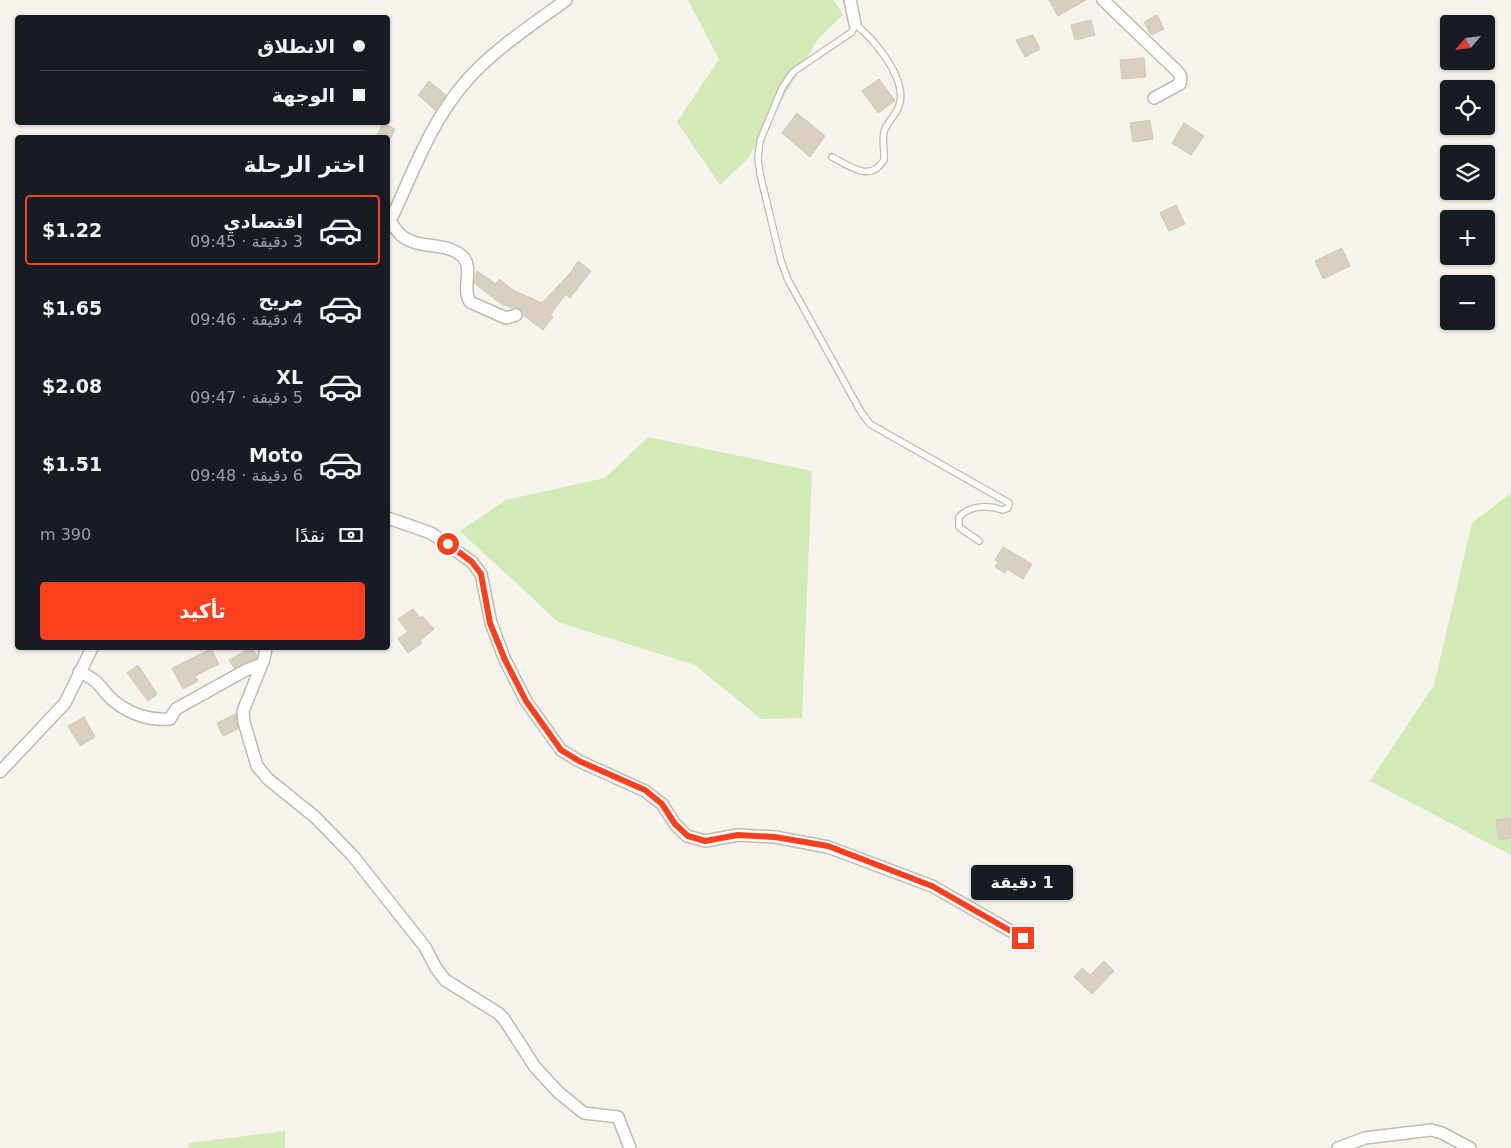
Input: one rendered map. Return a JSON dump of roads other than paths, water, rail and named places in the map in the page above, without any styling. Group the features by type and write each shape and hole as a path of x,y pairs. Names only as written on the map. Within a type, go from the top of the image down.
{"street":[{"path":"390,217 434,125 468,79 516,36 566,0"},
{"path":"850,0 854,24"},
{"path":"1103,0 1181,77 1180,84 1154,98"},
{"path":"390,223 401,236 410,241 443,248 460,255 468,267 467,297 470,302 506,318 516,315"},
{"path":"390,519 430,533 472,562 481,574 490,623 505,660 526,701 561,750 579,761 645,790 662,804 675,824 688,836 705,841 738,835 775,837 828,846 932,886 1023,938"},
{"path":"0,772 65,703 91,650"},
{"path":"265,650 261,667 243,711 253,757 260,771 315,817 353,856 425,947 445,980 498,1013 504,1019 534,1067 578,1108 591,1115 612,1115 618,1117 630,1148"},
{"path":"80,672 99,683 114,702 157,721 170,720 176,709 246,670 256,666 261,667"},
{"path":"1338,1148 1365,1138 1431,1130 1442,1133 1470,1148"}],"lane":[{"path":"832,157 858,170 869,173 876,170 884,160 883,136 885,128 900,105 901,98 897,82 888,63 871,39 854,24 852,32 793,72 782,88 760,140 758,158 767,204 781,261 788,280 861,412 870,424 1009,503 1008,508 1003,510 990,507 975,508 963,512 959,517 959,527 980,540"}]}
